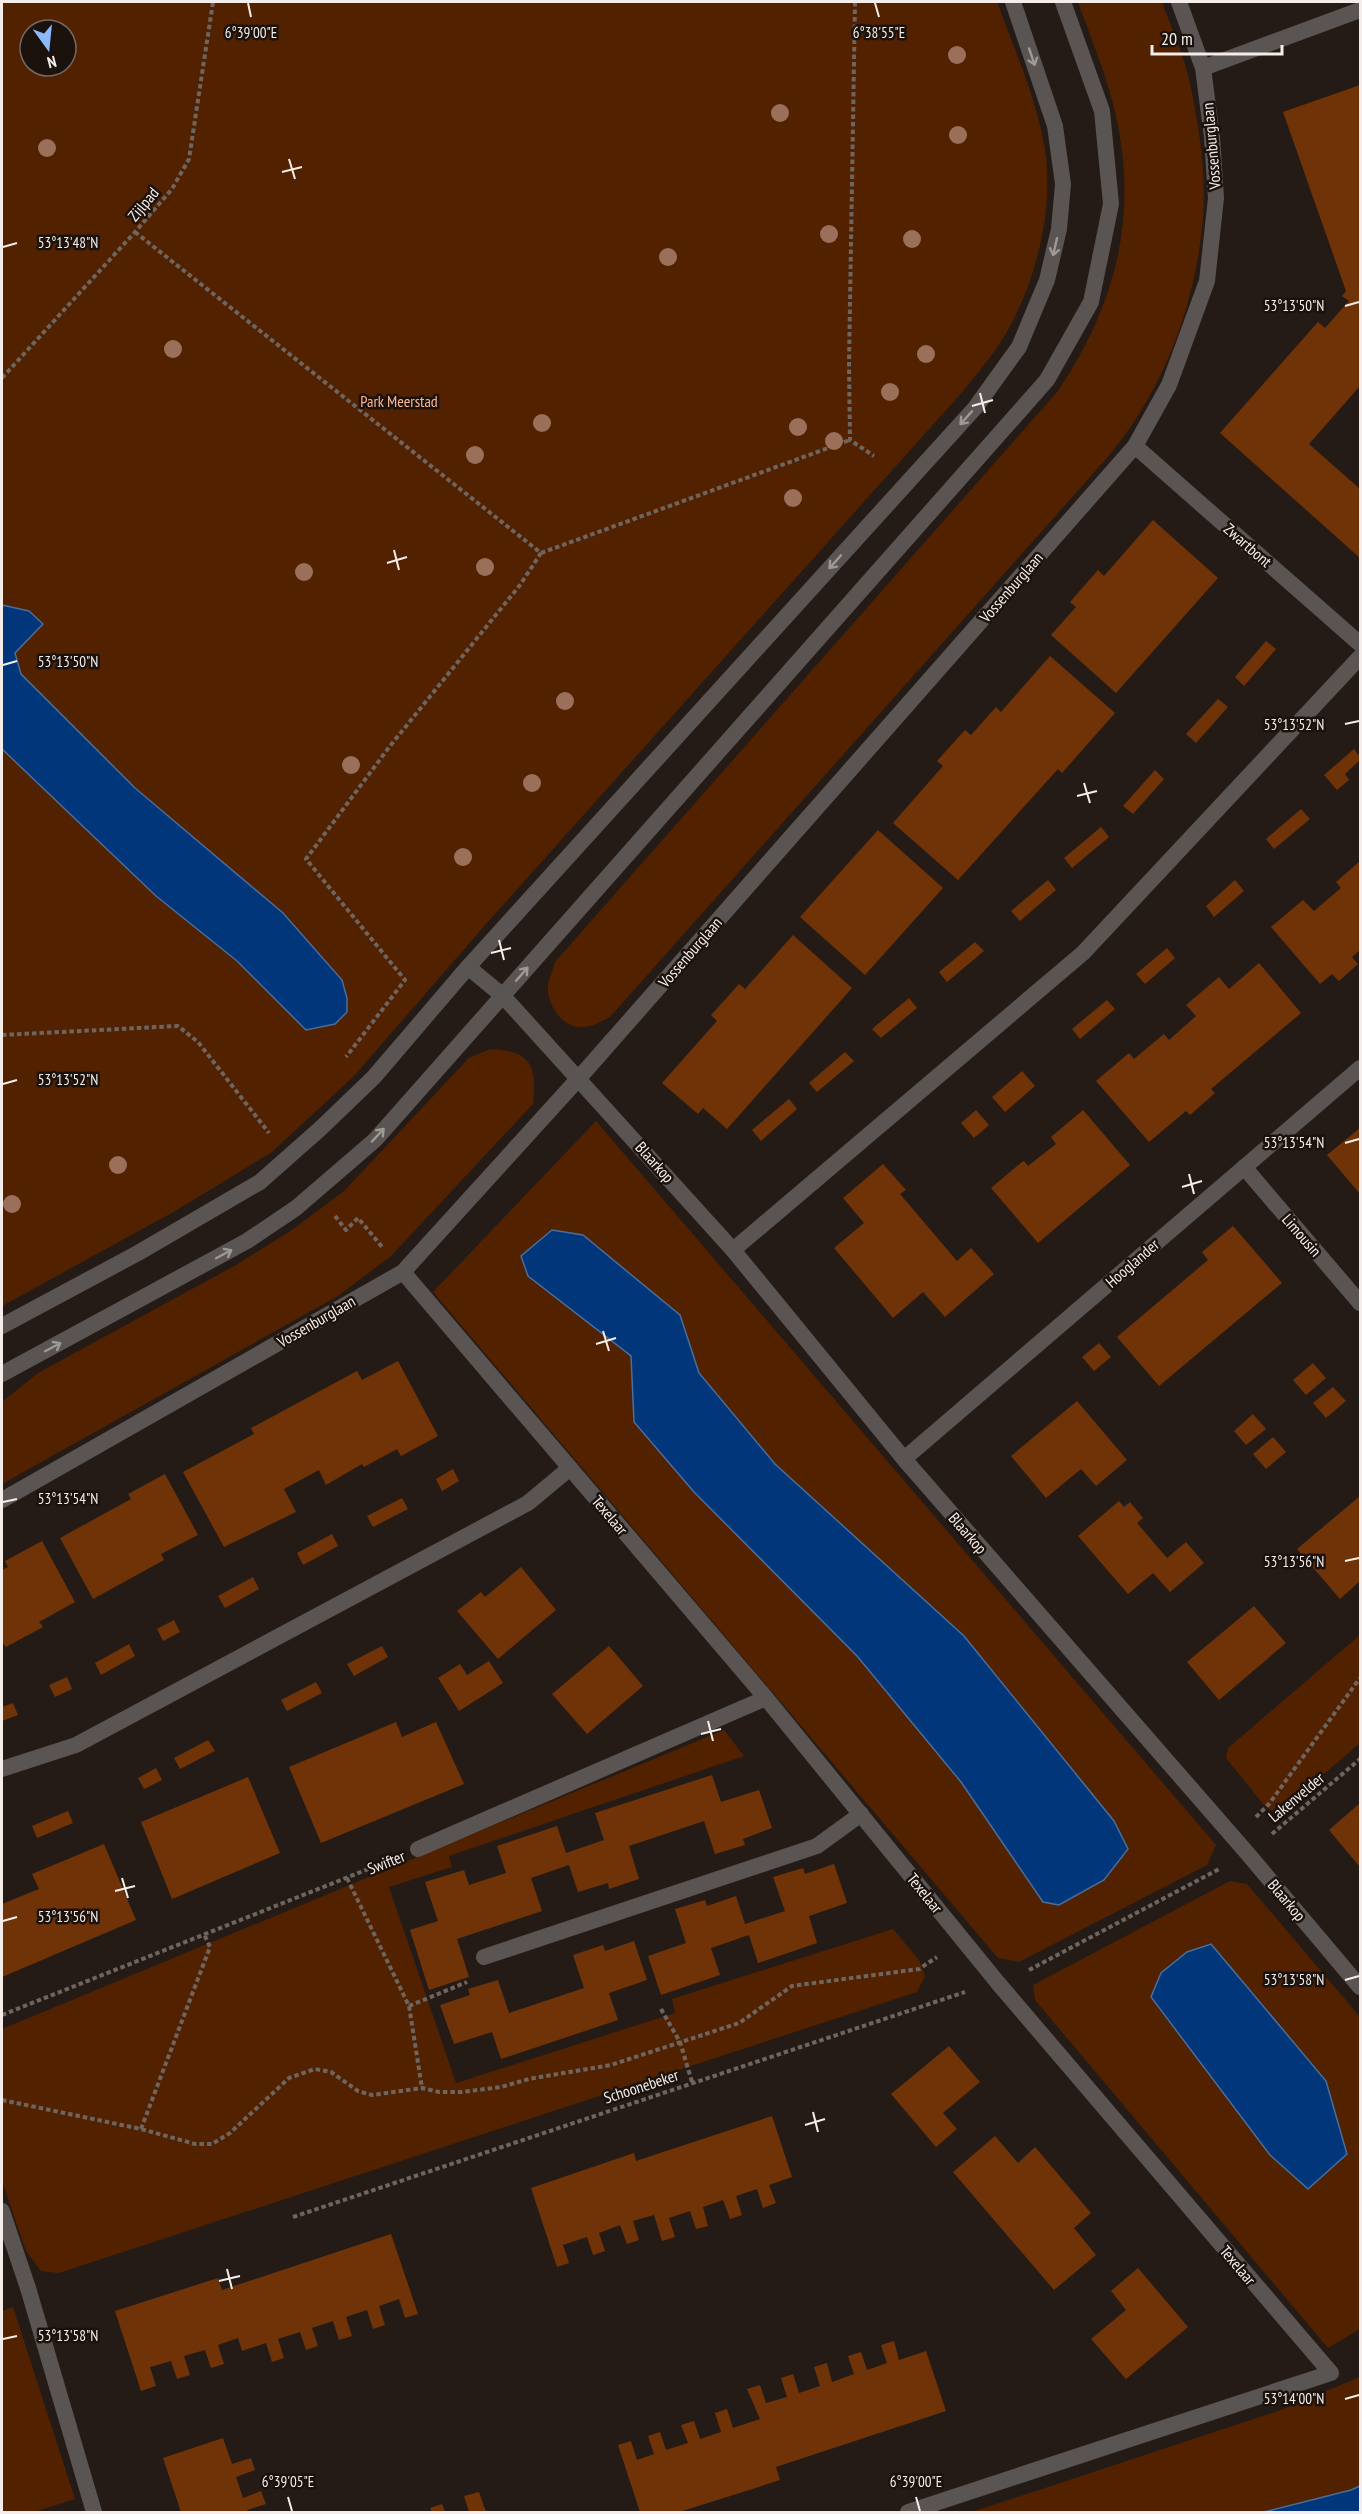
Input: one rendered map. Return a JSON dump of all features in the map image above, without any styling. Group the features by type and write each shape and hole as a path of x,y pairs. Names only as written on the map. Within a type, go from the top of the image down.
{"street":[{"path":"2,1326 260,1182 374,1077 468,968 975,408 1019,347 1047,280 1059,229 1063,184 1055,126 1013,2"},
{"path":"2,1374 247,1241 296,1208 375,1140 1047,380 1091,302 1111,204 1102,111 1063,2"},
{"name":"Vossenburglaan","path":"2,1500 403,1272 579,1078 1135,446 1169,385 1207,281 1216,198 1212,137 1203,68 1179,2"},
{"path":"1203,68 1360,10"},
{"name":"Zwartbont","path":"1135,446 1360,644"},
{"path":"733,1250 1083,953 1360,657"},
{"path":"468,968 503,996 579,1078"},
{"name":"Hooglander","path":"904,1459 1360,1068"},
{"name":"Blaarkop","path":"579,1078 733,1250 904,1459 1248,1854 1360,1987"},
{"name":"Limousin","path":"1244,1167 1360,1303"},
{"name":"Texelaar","path":"403,1272 766,1698 998,1983 1331,2373 908,2512"},
{"path":"2,1769 76,1744 118,1722 528,1503 570,1467"},
{"name":"Swifter","path":"418,1849 766,1698"},
{"path":"484,1957 817,1846 861,1814"},
{"path":"2,2211 28,2288 94,2512"}],"path":[{"name":"Zijlpad","path":"2,378 172,189 189,159 213,2"},
{"path":"850,440 849,364 855,2"},
{"path":"135,232 541,553"},
{"path":"850,440 874,456"},
{"path":"346,1058 405,980 306,859 390,746 520,585 541,553 850,440"},
{"path":"2,1035 178,1026 198,1042 289,1156"},
{"path":"316,1191 346,1230 358,1218 403,1272"},
{"path":"1234,1838 1269,1804 1360,1678"},
{"name":"Lakenvelder","path":"998,1983 1022,1974 1248,1854 1360,1759"},
{"name":"Swifter","path":"2,2015 418,1849"},
{"path":"347,1878 409,2006 422,2088"},
{"path":"141,2129 210,1947 204,1934"},
{"path":"2,2100 141,2129 195,2144 212,2144 230,2133 289,2079 315,2068 331,2072 358,2091 372,2096 422,2088 439,2092 462,2092 501,2087 529,2079 610,2065 739,2024 792,1986 919,1969 962,1940"},
{"path":"409,2006 432,1999 481,1976 484,1957"},
{"name":"Schoonebeker","path":"293,2217 950,1996 998,1983"},
{"path":"661,2009 680,2042 692,2082"}],"green space":[{"name":"Park Meerstad","path":"2,2 997,2 1037,112 1045,150 1047,197 1040,246 1026,292 1005,335 991,356 964,390 486,924 354,1076 272,1152 177,1210 2,1306"},
{"path":"1078,2 1162,2 1189,79 1199,134 1204,209 1198,259 1191,291 1171,351 1158,380 1126,434 1106,459 610,1017 588,1027 572,1026 561,1018 549,999 548,985 555,962 1058,391 1097,321 1110,286 1119,250 1124,213 1124,175 1120,136 1111,96"},
{"path":"490,1049 515,1053 528,1063 534,1079 533,1104 391,1256 338,1296 2,1484 2,1402 38,1373 236,1265 292,1230 344,1191 469,1058"},
{"path":"596,1121 1216,1845 1207,1865 1019,1962 998,1958 433,1292","holes":["680,1315 699,1373 775,1464 964,1636 1043,1902 961,1782 857,1656 694,1492 635,1422 631,1356"]},
{"path":"1360,1635 1360,1743 1282,1810 1271,1810 1264,1805 1226,1758 1228,1748"},
{"path":"724,1730 744,1756 449,1856 452,1867 389,1887 456,2083 675,2013 672,1999 893,1929 919,1960 925,1976 917,1992 59,2273 41,2271 26,2251 2,2181 2,2029"},
{"path":"1230,1881 1247,1884 1360,2017 1360,2329 1328,2348 1035,2000 1033,1985"},
{"path":"13,2307 75,2499 34,2512 2,2512 2,2311"},
{"path":"1360,2377 1360,2486 1351,2490 1264,2512 972,2512 1278,2411"}],"water":[{"path":"2,605 29,611 43,624 15,653 21,674 135,788 283,913 342,980 347,998 347,1012 335,1024 306,1030 237,961 156,896 2,749"},
{"path":"552,1230 583,1235 680,1315 699,1373 775,1464 964,1636 1114,1821 1128,1849 1104,1880 1059,1905 1043,1902 961,1782 857,1656 694,1492 634,1422 631,1356 528,1276 521,1256"},
{"path":"1211,1944 1326,2081 1347,2154 1308,2189 1270,2155 1151,1997 1161,1973 1187,1952"},
{"path":"1360,2486 1360,2512 1264,2512 1351,2490"}],"building":[{"path":"1360,85 1360,386 1309,444 1360,489 1360,558 1220,433 1318,322 1325,328 1349,301 1342,296 1346,291 1283,112"},
{"path":"1153,520 1218,578 1116,693 1051,635 1076,607 1070,602 1098,570 1104,576"},
{"path":"1266,641 1276,649 1244,686 1235,677"},
{"path":"1050,656 1115,713 1062,773 1058,769 958,880 893,823 943,766 937,761 964,731 971,735 996,707 1001,712"},
{"path":"1218,699 1228,707 1196,743 1186,734"},
{"path":"1354,749 1360,760 1345,774 1349,780 1337,790 1324,775"},
{"path":"1155,770 1164,779 1133,814 1123,806"},
{"path":"1301,809 1310,819 1274,849 1266,839"},
{"path":"1101,827 1109,837 1072,868 1064,858"},
{"path":"878,830 943,888 865,975 800,917"},
{"path":"1360,861 1360,950 1352,957 1358,964 1339,981 1332,974 1320,984 1271,927 1303,900 1314,911 1341,888 1336,882"},
{"path":"1048,880 1056,890 1020,921 1011,911"},
{"path":"1235,880 1244,891 1214,917 1206,906"},
{"path":"793,935 852,988 727,1129 703,1108 698,1114 662,1083 717,1021 711,1015 739,984 745,989"},
{"path":"975,942 984,951 947,982 939,972"},
{"path":"1167,948 1175,958 1145,984 1136,974"},
{"path":"1259,963 1301,1013 1211,1089 1215,1093 1190,1115 1186,1111 1149,1142 1096,1081 1129,1053 1134,1059 1164,1034 1169,1040 1196,1016 1186,1005 1219,977 1229,989"},
{"path":"909,998 917,1008 881,1038 872,1029"},
{"path":"1107,1000 1115,1009 1080,1039 1072,1029"},
{"path":"845,1052 854,1061 817,1092 809,1083"},
{"path":"1022,1071 1035,1086 1005,1112 992,1097"},
{"path":"789,1099 797,1109 761,1141 752,1130"},
{"path":"976,1110 989,1125 974,1138 961,1123"},
{"path":"1083,1110 1130,1165 1038,1243 991,1188 1022,1162 1024,1161 1028,1166 1056,1144 1051,1137"},
{"path":"1360,1128 1360,1194 1327,1155"},
{"path":"883,1164 906,1190 900,1194 957,1261 971,1248 994,1274 945,1317 923,1292 893,1318 834,1248 864,1223 843,1198"},
{"path":"1233,1226 1282,1283 1159,1386 1117,1337 1208,1260 1202,1252"},
{"path":"1099,1343 1111,1357 1094,1371 1082,1357"},
{"path":"398,1361 438,1436 401,1456 397,1449 364,1467 362,1464 326,1485 319,1470 284,1489 296,1512 224,1547 183,1472 254,1434 251,1428 357,1371 362,1380"},
{"path":"1313,1363 1326,1378 1306,1395 1293,1380"},
{"path":"1333,1387 1346,1401 1326,1418 1313,1403"},
{"path":"1077,1401 1127,1460 1096,1486 1081,1469 1046,1498 1011,1456"},
{"path":"1253,1414 1266,1429 1246,1445 1234,1431"},
{"path":"1273,1437 1286,1452 1266,1469 1253,1454"},
{"path":"453,1469 459,1481 442,1491 436,1479"},
{"path":"165,1474 198,1535 161,1554 164,1560 93,1599 60,1538 131,1499 128,1494"},
{"path":"1360,1496 1360,1581 1340,1599 1297,1549"},
{"path":"402,1498 408,1509 373,1527 367,1516"},
{"path":"1119,1501 1124,1507 1130,1502 1143,1518 1137,1523 1167,1558 1186,1542 1204,1563 1170,1592 1153,1573 1128,1594 1078,1536"},
{"path":"332,1534 338,1546 303,1565 297,1553"},
{"path":"42,1541 75,1602 39,1622 43,1627 6,1647 2,1642 2,1570 8,1567 5,1561"},
{"path":"521,1567 556,1610 498,1659 457,1611 481,1592 485,1597"},
{"path":"253,1577 259,1589 225,1608 218,1596"},
{"path":"1254,1606 1286,1643 1219,1700 1187,1662"},
{"path":"174,1620 180,1632 163,1641 157,1629"},
{"path":"129,1644 135,1656 101,1675 95,1663"},
{"path":"382,1646 388,1657 354,1676 347,1664"},
{"path":"609,1646 643,1686 587,1734 552,1694"},
{"path":"489,1661 503,1683 459,1711 438,1678 460,1664 467,1675"},
{"path":"67,1677 72,1689 55,1697 49,1685"},
{"path":"316,1682 322,1693 287,1711 281,1700"},
{"path":"13,1703 18,1715 2,1721 2,1707"},
{"path":"396,1722 402,1737 436,1722 464,1784 321,1843 289,1767"},
{"path":"208,1740 215,1751 180,1769 174,1758"},
{"path":"156,1768 162,1780 144,1789 138,1778"},
{"path":"712,1775 721,1802 759,1790 772,1828 743,1839 745,1845 715,1854 704,1821 629,1846 639,1879 609,1889 608,1883 578,1892 569,1865 531,1878 542,1911 457,1939 469,1977 429,1990 410,1930 438,1921 425,1882 464,1870 469,1885 506,1873 497,1846 557,1826 566,1853 604,1840 595,1813"},
{"path":"248,1777 280,1853 172,1899 141,1822"},
{"path":"1360,1803 1360,1867 1329,1830"},
{"path":"68,1811 73,1823 37,1838 32,1826"},
{"path":"104,1844 136,1920 2,1977 2,1904 39,1889 32,1874"},
{"path":"834,1864 847,1903 809,1916 817,1943 758,1963 749,1935 711,1948 720,1975 661,1995 648,1956 686,1943 675,1909 705,1900 707,1906 736,1896 745,1924 785,1911 773,1877 803,1868 805,1874"},
{"path":"634,1941 647,1980 609,1993 618,2020 501,2059 492,2032 454,2044 440,2005 470,1995 468,1989 498,1980 509,2013 584,1988 573,1955 603,1945 605,1951"},
{"path":"949,2046 980,2082 943,2113 957,2129 936,2147 891,2094"},
{"path":"772,2116 792,2177 769,2185 776,2203 763,2208 757,2189 736,2196 742,2215 730,2219 723,2200 703,2207 708,2226 696,2229 690,2211 669,2218 675,2237 662,2241 654,2215 633,2221 639,2240 627,2244 620,2225 599,2233 605,2251 593,2255 587,2237 563,2245 569,2263 557,2267 531,2188 634,2153 636,2161"},
{"path":"995,2136 1018,2163 1035,2147 1091,2213 1074,2228 1096,2255 1054,2290 953,2172"},
{"path":"391,2234 418,2314 405,2318 399,2299 379,2306 385,2325 373,2329 367,2310 346,2317 352,2336 339,2340 333,2321 312,2328 318,2346 306,2350 300,2332 278,2339 284,2358 272,2362 266,2343 242,2351 238,2338 218,2345 224,2364 211,2368 205,2350 184,2356 190,2375 177,2379 171,2361 150,2367 156,2386 141,2391 115,2311 218,2278 222,2290"},
{"path":"1138,2268 1188,2327 1126,2379 1091,2339 1126,2310 1111,2291"},
{"path":"894,2341 899,2360 926,2351 946,2411 776,2467 780,2480 679,2512 640,2512 618,2445 631,2441 637,2460 654,2454 648,2436 660,2432 666,2450 688,2443 681,2425 694,2421 700,2439 721,2432 715,2413 727,2409 733,2428 760,2419 747,2389 760,2385 766,2403 787,2397 781,2378 793,2374 799,2393 820,2386 814,2367 827,2363 832,2382 854,2374 848,2356 861,2352 867,2370 887,2363 881,2345"},
{"path":"223,2438 232,2464 251,2458 255,2470 236,2477 243,2498 261,2491 266,2504 247,2510 248,2512 181,2512 163,2458"},
{"path":"479,2492 486,2512 469,2512 464,2496"},
{"path":"442,2504 445,2512 432,2512 430,2508"}]}
